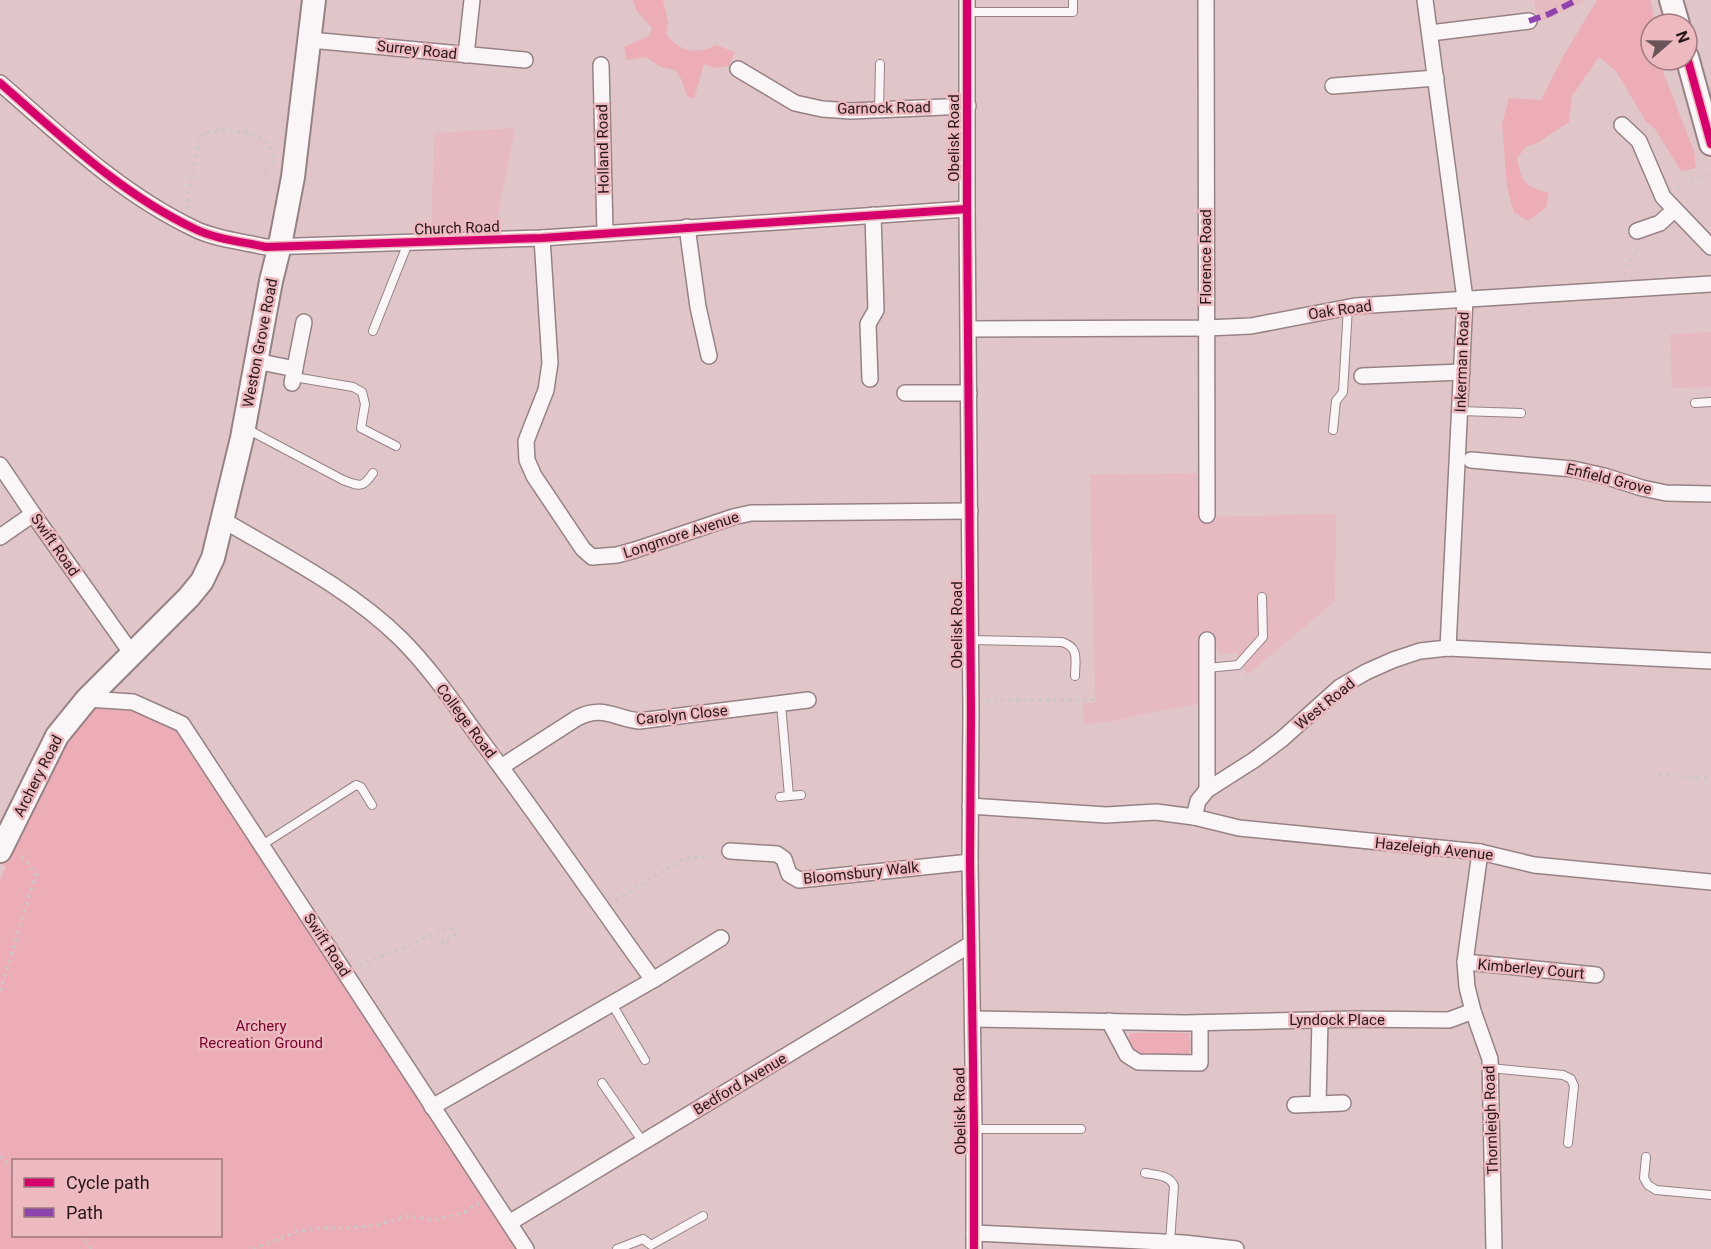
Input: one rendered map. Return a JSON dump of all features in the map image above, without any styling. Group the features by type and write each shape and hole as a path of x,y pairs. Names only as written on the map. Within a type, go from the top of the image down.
{"street":[{"name":"Weston Grove Road","path":"132,654 189,597 202,580 213,558 244,428 293,177 314,0"},
{"path":"466,55 472,0"},
{"name":"Florence Road","path":"1206,0 1207,515"},
{"name":"Inkerman Road","path":"1425,0 1465,299 1448,648"},
{"name":"Obelisk Road","path":"967,6 970,862 974,1249"},
{"path":"1430,33 1528,21"},
{"name":"Surrey Road","path":"310,40 525,60"},
{"name":"Holland Road","path":"602,65 605,233"},
{"name":"Garnock Road","path":"738,69 795,103 822,109 851,111 968,106"},
{"path":"1691,72 1711,144"},
{"path":"1333,86 1436,78"},
{"name":"Church Road","path":"0,83 102,169 169,217 196,230 266,247 542,238 967,210"},
{"path":"1622,125 1639,141 1663,197 1711,247"},
{"path":"1637,231 1660,223 1674,210"},
{"path":"870,379 868,324 876,310 873,215"},
{"path":"687,227 698,307 709,356"},
{"name":"Longmore Avenue","path":"542,238 550,363 546,390 526,441 527,460 534,476 583,549 592,557 617,555 728,518 751,513 970,511"},
{"name":"Oak Road","path":"969,329 1251,326 1348,307 1711,284"},
{"path":"256,361 294,376 304,322"},
{"path":"1362,376 1462,372"},
{"path":"905,393 969,393"},
{"name":"Enfield Grove","path":"1471,460 1573,469 1666,493 1711,494"},
{"name":"Swift Road","path":"0,465 132,654"},
{"path":"0,537 33,514"},
{"name":"College Road","path":"223,520 340,590 378,619 422,661 501,767 653,980"},
{"path":"970,806 1106,815 1156,812 1194,817 1198,801 1207,790 1207,640"},
{"name":"West Road","path":"1207,790 1282,739 1340,687 1366,672 1420,651 1448,648 1711,661"},
{"name":"Archery Road","path":"3,844 57,736 87,699 132,654"},
{"name":"Swift Road","path":"87,699 133,702 182,723 526,1249"},
{"name":"Carolyn Close","path":"501,767 589,712 602,712 627,720 639,721 808,700"},
{"name":"Hazeleigh Avenue","path":"1194,817 1239,828 1480,852 1534,865 1711,882"},
{"name":"Bloomsbury Walk","path":"730,851 777,854 784,859 789,873 799,880 970,862"},
{"name":"Thornleigh Road","path":"1480,852 1465,962 1467,987 1473,1011 1490,1059 1494,1249"},
{"path":"432,1107 612,1004 721,938"},
{"name":"Bedford Avenue","path":"508,1222 971,944"},
{"name":"Kimberley Court","path":"1465,962 1596,975"},
{"name":"Lyndock Place","path":"973,1019 1200,1023 1449,1020 1473,1011"},
{"path":"1318,1104 1320,1020"},
{"path":"1109,1022 1127,1055 1138,1062 1200,1064 1200,1023"},
{"path":"1295,1105 1343,1103"},
{"path":"974,1233 1170,1242 1236,1249"}],"lane":[{"path":"967,6 1073,12 1073,0"},
{"path":"879,110 880,64"},
{"path":"373,331 408,243"},
{"path":"1333,430 1335,401 1343,392 1348,307"},
{"path":"294,376 353,387 362,392 365,404 361,428 396,446"},
{"path":"1695,403 1711,402"},
{"path":"1460,411 1521,413"},
{"path":"244,428 343,480 359,486 366,484 373,473"},
{"path":"1207,668 1238,665 1263,637 1262,597"},
{"path":"970,640 1062,642 1071,645 1075,651 1075,676"},
{"path":"781,704 789,796"},
{"path":"262,845 356,785 361,787 372,805"},
{"path":"780,797 801,795"},
{"path":"612,1004 645,1060"},
{"path":"1490,1068 1563,1075 1571,1079 1574,1086 1568,1143"},
{"path":"602,1083 643,1142"},
{"path":"974,1129 1081,1129"},
{"path":"1646,1157 1644,1178 1648,1185 1656,1190 1711,1195"},
{"path":"1145,1173 1172,1180 1174,1186 1170,1242"},
{"path":"617,1249 642,1239 651,1245 703,1215"}],"path":[{"path":"183,223 188,214 187,201 200,136 204,133 217,129 236,131 261,138 268,143 272,151 273,174"},
{"path":"1663,197 1686,183 1711,174"},
{"path":"1626,289 1625,269 1638,250 1637,231"},
{"path":"971,702 1095,699"},
{"path":"1659,774 1711,779"},
{"path":"0,991 36,874 3,844"},
{"path":"602,908 683,859 726,854 730,851"},
{"path":"344,972 450,928 453,929 455,935 437,946"},
{"path":"0,1156 12,1168"},
{"path":"253,1249 298,1231 377,1225 408,1216 434,1220 465,1212 491,1196"},
{"path":"80,1237 92,1249"}],"shaded area":[{"path":"1534,0 1586,0 1544,21 1536,13"},
{"path":"515,128 496,225 431,229 434,133"},
{"path":"1711,332 1711,387 1672,388 1670,334"},
{"path":"1197,473 1199,517 1336,514 1335,601 1247,675 1237,653 1221,654 1217,651 1216,639 1199,639 1198,704 1111,722 1084,724 1083,703 1095,703 1090,475"}],"green space":[{"path":"633,0 663,0 668,22 666,34 671,40 689,50 702,50 716,45 735,52 729,66 715,68 704,64 694,99 687,96 675,70 661,67 646,57 627,60 624,47 649,36 652,28 636,10"},
{"path":"1597,0 1651,0 1653,12 1639,12 1639,72 1663,72 1694,151 1696,168 1681,171 1655,129 1645,120 1616,71 1599,57 1572,96 1569,122 1537,143 1526,147 1517,158 1526,182 1534,188 1549,193 1546,208 1528,221 1514,212 1507,188 1502,124 1509,98 1541,100 1565,53"},
{"name":"Archery Recreation Ground","path":"87,699 133,702 182,724 519,1249 0,1249 0,879 6,867 0,863 0,851"},
{"path":"1130,1033 1189,1033 1191,1046 1189,1055 1186,1057 1158,1057 1139,1053 1132,1049 1129,1042"}],"marked path":[{"path":"1529,21 1577,0"}],"cycle path":[{"path":"967,0 970,862 974,1249"},
{"path":"1691,72 1711,144"},
{"path":"0,83 93,163 142,199 195,229 220,238 266,247 542,238 967,209"}]}
